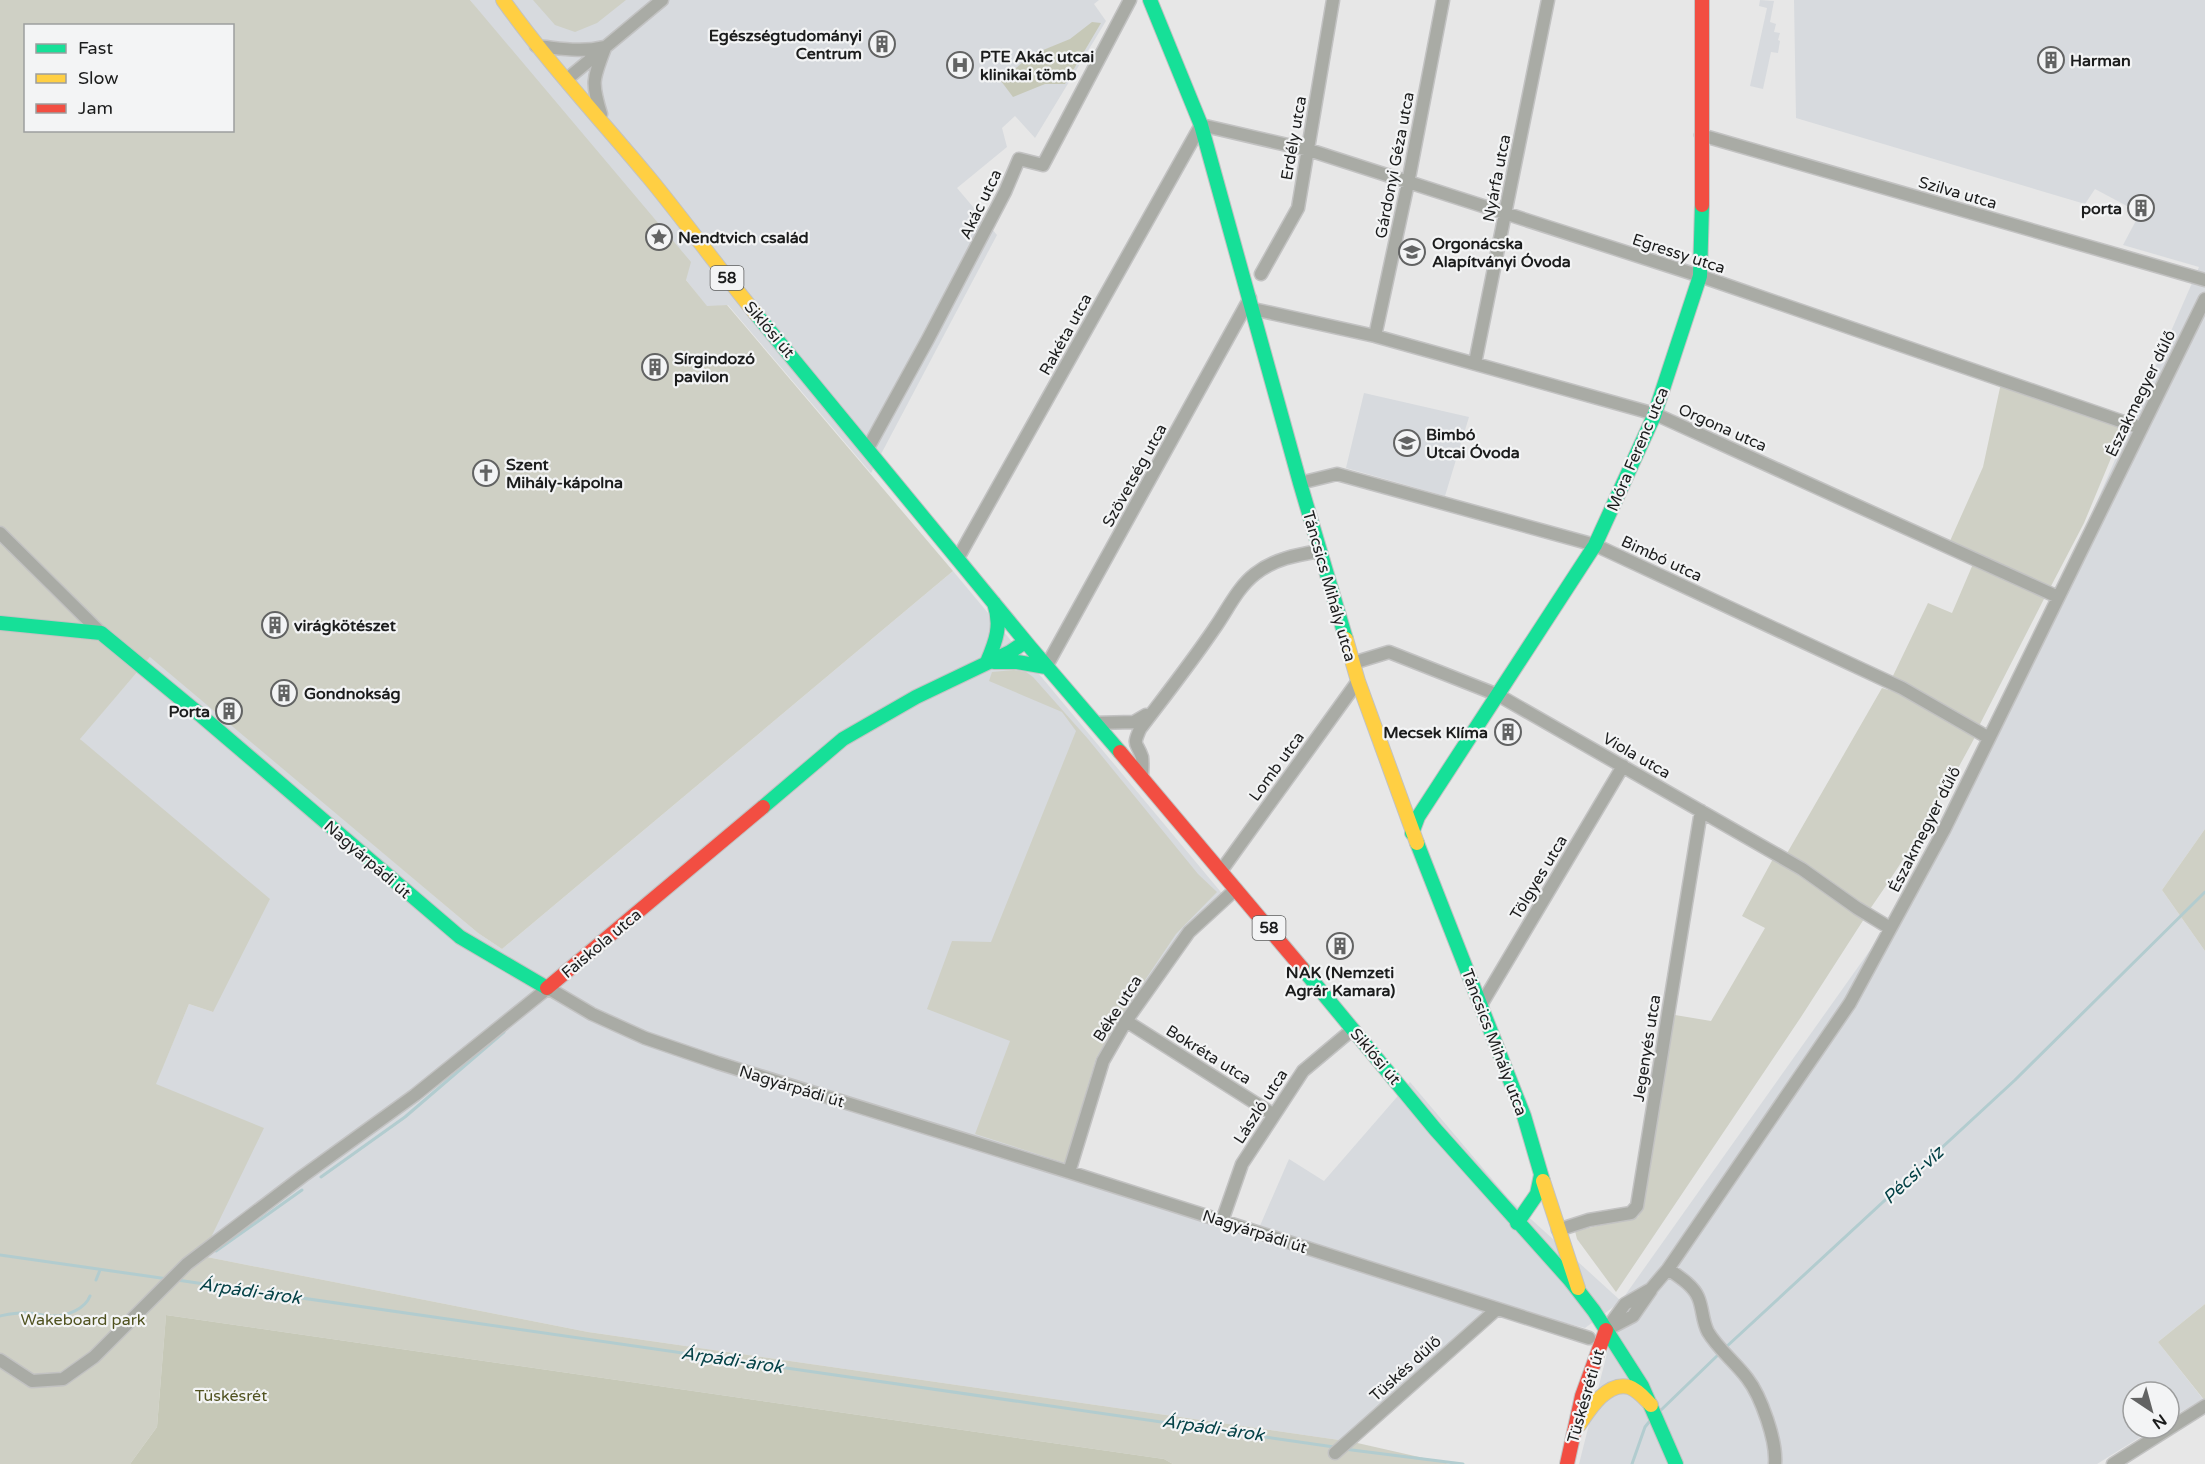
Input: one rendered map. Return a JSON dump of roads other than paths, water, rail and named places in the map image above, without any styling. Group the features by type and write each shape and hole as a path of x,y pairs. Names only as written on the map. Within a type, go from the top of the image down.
{"street":[{"name":"Siklósi út","path":"503,0 536,46 567,79 666,198 738,292 993,602"},
{"path":"567,79 662,0"},
{"name":"Akác utca","path":"868,448 1005,192 1019,159 1043,165 1130,0"},
{"name":"Táncsics Mihály utca","path":"1150,0 1201,125 1319,551 1358,681 1412,833 1524,1116 1558,1230 1581,1294"},
{"name":"Erdély utca","path":"1261,274 1298,208 1334,0"},
{"name":"Gárdonyi Géza utca","path":"1374,336 1408,183 1443,0"},
{"name":"Nyárfa utca","path":"1475,363 1548,0"},
{"name":"Móra Ferenc utca","path":"1412,833 1418,817 1595,545 1655,414 1700,276 1702,0"},
{"path":"536,46 590,50 605,46"},
{"path":"604,124 593,90 597,68 605,46"},
{"name":"Egressy utca","path":"1201,125 1309,150 1506,213 1700,276 2141,428"},
{"name":"Rakéta utca","path":"958,558 1201,125"},
{"name":"Szilva utca","path":"1701,135 2205,280"},
{"name":"Északmegyer dűlő","path":"1606,1330 1625,1304 1651,1288 1668,1269 1850,1003 1944,830 2205,298"},
{"name":"Orgona utca","path":"1251,304 1475,363 1655,414 2058,597"},
{"name":"Szövetség utca","path":"1046,667 1251,304"},
{"name":"Bimbó utca","path":"1300,483 1337,474 1595,545 1902,688 1989,738"},
{"path":"0,533 101,633"},
{"path":"1142,778 1142,758 1136,746 1136,737 1140,729 1216,627 1234,598 1254,574 1286,558 1319,551"},
{"path":"993,602 1000,620 999,633 987,662 1017,662 1046,667"},
{"name":"58","path":"993,602 1046,667"},
{"path":"0,623 101,633"},
{"name":"Nagyárpádi út","path":"101,633 460,937 592,1014 666,1045 718,1063 1589,1338"},
{"name":"Faiskola utca","path":"0,1360 32,1381 63,1379 94,1357 187,1264 414,1095 548,988 843,740 915,697 1025,642"},
{"name":"Viola utca","path":"1353,663 1389,652 1498,695 1802,868 1857,908 1890,928"},
{"name":"Siklósi út","path":"1046,667 1221,871 1435,1130 1570,1280 1629,1365 1652,1406 1676,1464"},
{"name":"Lomb utca","path":"1221,871 1358,681"},
{"path":"1095,723 1134,722 1151,711 1164,697"},
{"name":"Tölgyes utca","path":"1481,1005 1623,766"},
{"name":"Móra Ferenc utca","path":"1398,795 1409,800 1423,795 1440,783"},
{"name":"Jegenyés utca","path":"1558,1230 1589,1220 1631,1213 1637,1206 1701,811"},
{"name":"Béke utca","path":"1069,1172 1103,1061 1126,1021 1189,932 1236,889"},
{"name":"Bokréta utca","path":"1126,1021 1274,1115"},
{"name":"László utca","path":"1222,1221 1242,1164 1303,1071 1353,1029"},
{"name":"Táncsics Mihály utca","path":"1517,1223 1536,1196 1540,1186 1542,1178 1538,1162"},
{"path":"1668,1269 1687,1283 1698,1295 1703,1322 1755,1389 1776,1456 1775,1464"},
{"name":"Tüskés dűlő","path":"1339,1449 1497,1309"},
{"name":"Tüskésréti út","path":"1567,1464 1570,1438 1594,1356 1606,1330"},
{"path":"1570,1438 1592,1407 1611,1390 1628,1388 1652,1406"},
{"path":"2113,1464 2205,1406"}],"waterway":[{"name":"Pécsi-víz","path":"1725,1348 2015,1080 2205,892"},
{"path":"321,1177 405,1117 504,1032"},
{"path":"216,1251 302,1190"},
{"name":"Árpádi-árok","path":"0,1255 168,1279"},
{"path":"96,1280 100,1270"},
{"name":"Árpádi-árok","path":"177,1280 1334,1447"},
{"path":"0,1316 14,1313 64,1315 80,1308 90,1296"},
{"name":"Pécsi-víz","path":"1660,1411 1720,1353"},
{"name":"Pécsi-víz","path":"1632,1464 1645,1427 1649,1422"},
{"name":"Árpádi-árok","path":"1344,1449 1463,1464"}],"place":[{"name":"Egészségtudományi Centrum","path":"882,44"},
{"name":"Harman","path":"2051,60"},
{"name":"PTE Akác utcai klinikai tömb","path":"960,65"},
{"name":"porta","path":"2141,208"},
{"name":"Nendtvich család","path":"659,237"},
{"name":"Orgonácska Alapítványi Óvoda","path":"1412,252"},
{"name":"Sírgindozó pavilon","path":"655,367"},
{"name":"Bimbó Utcai Óvoda","path":"1407,443"},
{"name":"Szent Mihály-kápolna","path":"486,473"},
{"name":"virágkötészet","path":"275,625"},
{"name":"Gondnokság","path":"284,693"},
{"name":"Porta","path":"229,711"},
{"name":"Mecsek Klíma","path":"1508,732"},
{"name":"NAK (Nemzeti Agrár Kamara)","path":"1340,946"}],"park label":[{"name":"Wakeboard park","path":"83,1319"},
{"name":"Tüskésrét","path":"231,1395"}]}
